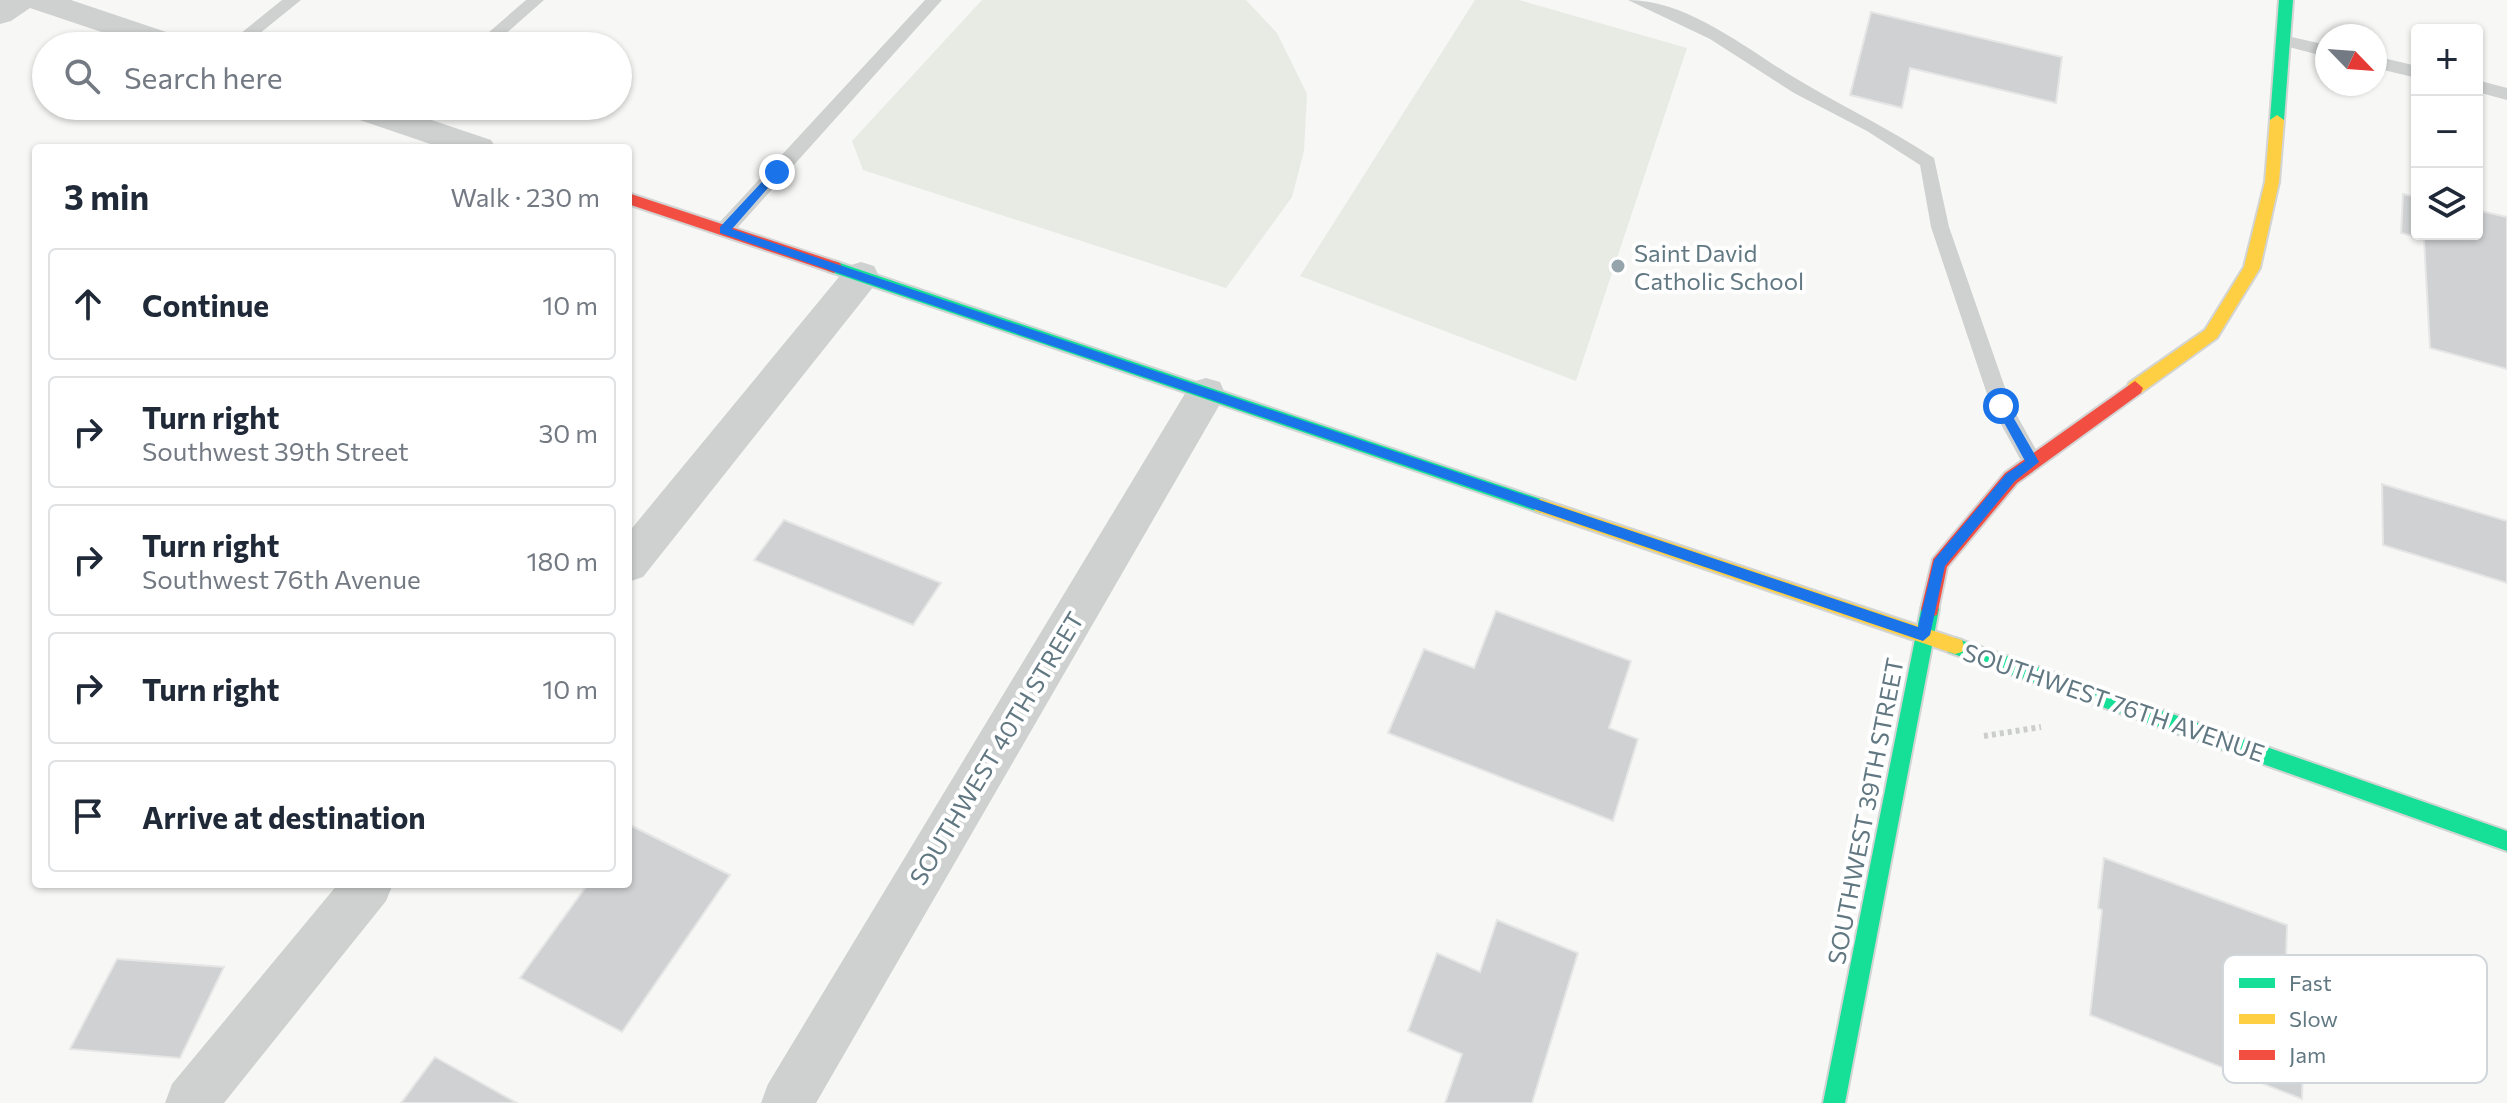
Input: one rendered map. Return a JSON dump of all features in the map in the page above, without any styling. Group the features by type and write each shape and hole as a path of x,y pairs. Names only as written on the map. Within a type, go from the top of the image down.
{"street":[{"path":"0,14 20,0"},
{"path":"39,0 134,32"},
{"name":"SOUTHWEST 39TH STREET","path":"1834,1103 1939,564 2011,478 2211,334 2252,268 2272,182 2286,0"},
{"path":"417,120 470,144"},
{"name":"SOUTHWEST 76TH AVENUE","path":"632,199 1923,635 2507,841"},
{"path":"632,559 861,276"},
{"name":"SOUTHWEST 40TH STREET","path":"787,1103 1206,393"},
{"path":"191,1103 366,888"}],"lane":[{"path":"251,32 293,0"},
{"path":"498,32 536,0"},
{"path":"724,230 934,0"},
{"path":"1636,0 1716,35 1800,89 1873,127 1928,162 1940,227 2001,406 2032,462"},
{"path":"2283,40 2315,48"},
{"path":"2387,65 2411,71"},
{"path":"2483,88 2507,94"}],"shaded area":[{"path":"982,0 1246,0 1277,33 1307,94 1304,151 1292,197 1226,288 863,170 852,141"},
{"path":"1475,0 1519,0 1687,48 1576,381 1300,276"}],"building":[{"path":"1871,12 2062,57 2056,103 1910,68 1902,108 1850,95"},
{"path":"2403,194 2411,196 2411,236 2401,233"},
{"path":"2483,211 2507,217 2507,369 2430,348 2424,240 2483,240"},
{"path":"2382,484 2507,521 2507,583 2383,545"},
{"path":"784,520 941,583 913,625 754,560"},
{"path":"1496,611 1631,661 1609,728 1638,739 1613,821 1388,733 1424,649 1474,668"},
{"path":"632,826 730,875 622,1032 520,978 585,888 632,888"},
{"path":"2104,858 2287,925 2286,955 2223,955 2223,1068 2090,1015 2102,910 2098,908"},
{"path":"1497,920 1578,953 1532,1103 1445,1103 1462,1054 1408,1031 1437,953 1480,972"},
{"path":"117,959 224,967 180,1058 70,1049"},
{"path":"435,1057 517,1103 401,1103"},
{"path":"2262,1083 2303,1083 2302,1099"}],"traffic: fast":[{"path":"2277,120 2286,0"},
{"path":"834,267 1541,506"},
{"path":"1834,1103 1930,609"},
{"path":"1955,646 2507,841"}],"traffic: slow":[{"path":"2135,388 2211,334 2252,268 2272,182 2277,120"},
{"path":"1541,506 1955,646"}],"traffic: jam":[{"path":"632,199 834,267"},
{"path":"1930,609 1939,564 2011,478 2135,388"}],"place":[{"name":"Saint David Catholic School","path":"1618,266"}],"route":[{"path":"777,172 724,230 1923,635 1939,564 2011,478 2032,462 2001,406"}]}
